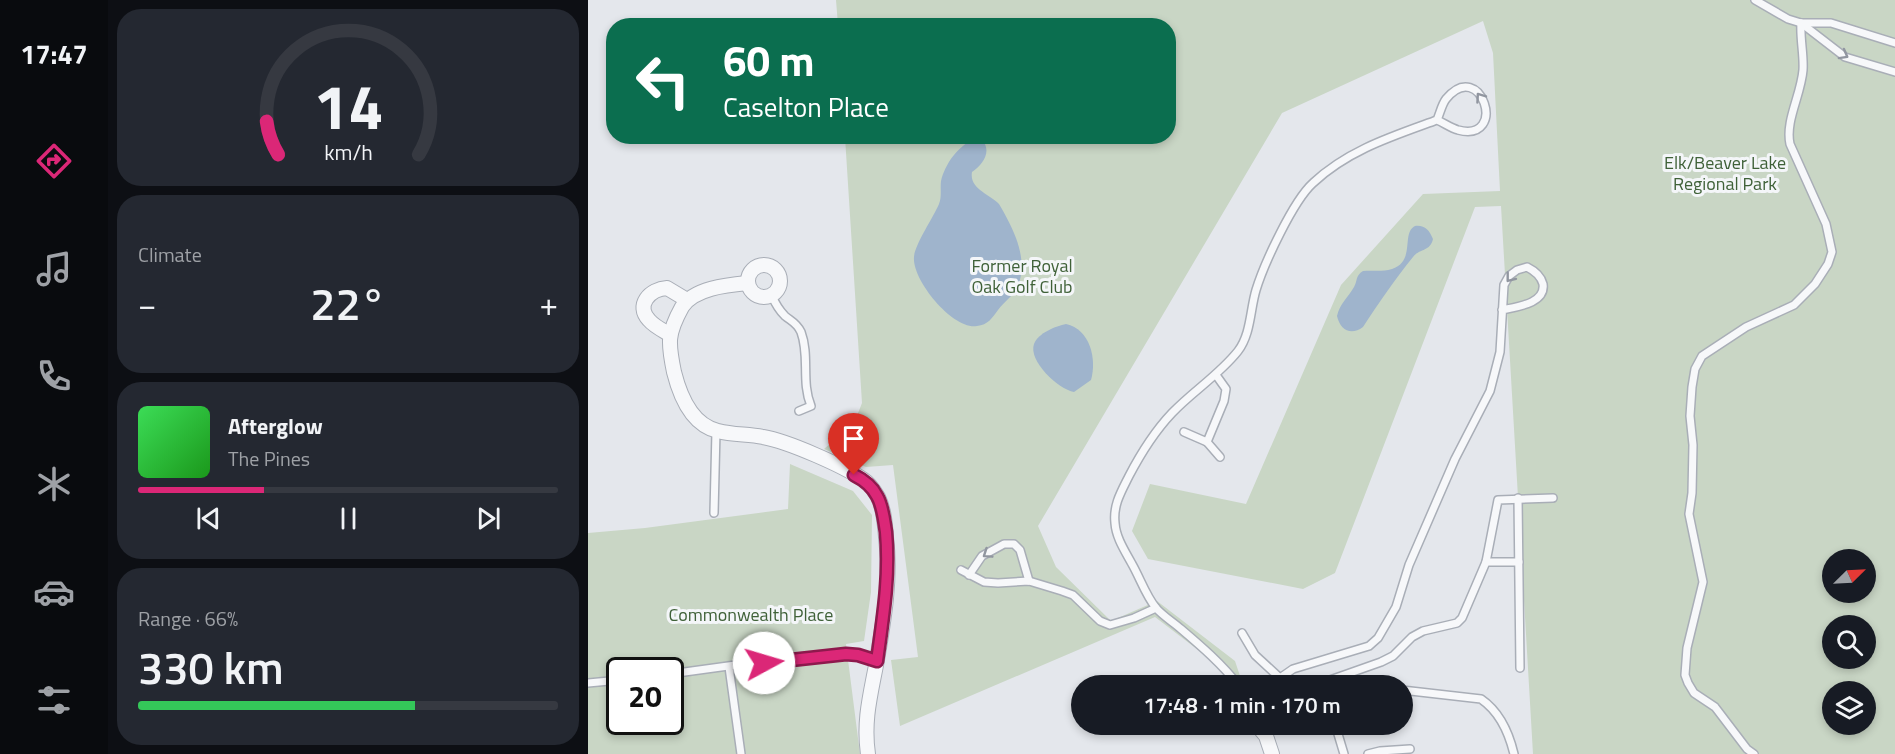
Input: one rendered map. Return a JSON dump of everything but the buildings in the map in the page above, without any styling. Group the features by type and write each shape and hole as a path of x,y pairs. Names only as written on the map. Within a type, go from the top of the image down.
{"street":[{"path":"768,265 776,268 781,283 778,291 772,296 764,298 751,291 748,275 753,268 768,265"},
{"path":"748,283 703,292 687,300 669,334 677,384 687,408 700,422 716,431 764,437 789,444 865,481 878,497 884,518 888,556 887,590 866,717 865,736 868,754"},
{"path":"669,334 649,320 643,308 644,302 653,291 667,288 687,300"},
{"path":"1269,735 1272,754"}],"lane":[{"path":"1755,0 1788,19 1801,23 1831,23 1895,43"},
{"path":"1801,23 1845,57 1895,72"},
{"path":"1754,754 1747,749 1715,706 1694,693 1685,675 1687,648 1703,582 1689,514 1693,445 1690,416 1695,369 1702,356 1746,327 1794,305 1815,284 1828,264 1832,252 1826,224 1787,133 1803,69 1801,23"},
{"path":"1231,675 1156,608 1119,539 1114,510 1143,451 1158,429 1178,407 1216,375 1239,349 1246,333 1256,291 1266,263 1301,196 1332,166 1381,140 1437,120 1458,129 1471,131 1481,125 1487,117 1486,104 1474,89 1463,88 1454,91 1445,100 1437,120"},
{"path":"1284,675 1293,669 1369,646 1378,638 1387,623 1396,607 1409,565 1450,470 1490,392 1500,352 1502,310 1504,285 1509,276 1517,270 1527,267 1535,271 1542,279 1544,288 1542,295 1534,300 1502,310"},
{"path":"772,296 780,310 797,324 802,336 805,387 811,406 799,411"},
{"path":"1208,442 1224,401 1226,389 1216,375"},
{"path":"714,513 716,431"},
{"path":"1184,432 1208,442 1220,457"},
{"path":"1518,498 1520,668"},
{"path":"1343,675 1394,656 1412,637 1423,631 1457,623 1462,618 1486,562 1498,500 1553,498"},
{"path":"969,575 982,556 1004,544 1014,544 1020,550 1029,581"},
{"path":"1486,562 1519,562"},
{"path":"961,570 984,582 1029,581 1073,595 1100,621 1110,625 1156,608"},
{"path":"1242,633 1255,655 1277,675"},
{"path":"684,672 750,663 846,654 877,661"},
{"path":"729,667 741,754"},
{"path":"588,683 606,681"},
{"path":"1413,691 1481,699 1498,715 1514,754"},
{"path":"1338,735 1344,754"},
{"path":"1368,754 1410,749"}],"green space":[{"path":"836,0 1895,0 1895,754 1533,754 1501,206 1475,207 1335,573 1303,589 1148,559 1132,531 1150,484 1246,504 1341,285 1423,194 1500,191 1493,53 1483,21 1282,113 1038,526 1056,567 1111,621 1157,601 1235,661 1240,675 1225,675 1223,669 1155,617 900,726 891,660 918,657 893,465 866,467 824,449 831,443 849,436 862,403 845,144 1176,144 1176,18 837,18"},
{"name":"Commonwealth Place","path":"790,464 853,491 872,515 871,592 864,641 846,644 860,754 588,754 588,533 645,528 788,509"}],"water":[{"path":"966,144 985,144 985,157 972,172 972,178 981,191 999,204 1014,233 1021,254 1021,275 1014,293 989,321 977,326 967,325 946,312 927,290 915,267 915,252 939,204 941,181 946,168"},
{"path":"1415,226 1424,227 1430,233 1433,239 1430,246 1413,257 1363,327 1354,331 1343,328 1338,321 1338,311 1359,275 1363,271 1388,270 1399,265 1404,260 1409,235"},
{"path":"1066,324 1081,332 1092,354 1091,380 1074,392 1060,386 1046,373 1035,358 1033,351 1036,340 1043,333"}],"route":[{"path":"764,663 846,654 877,661 887,590 888,556 884,518 878,497 865,481 854,475"}],"park label":[{"name":"Elk/Beaver Lake Regional Park","path":"1725,174"},
{"name":"Former Royal Oak Golf Club","path":"1022,276"}]}
